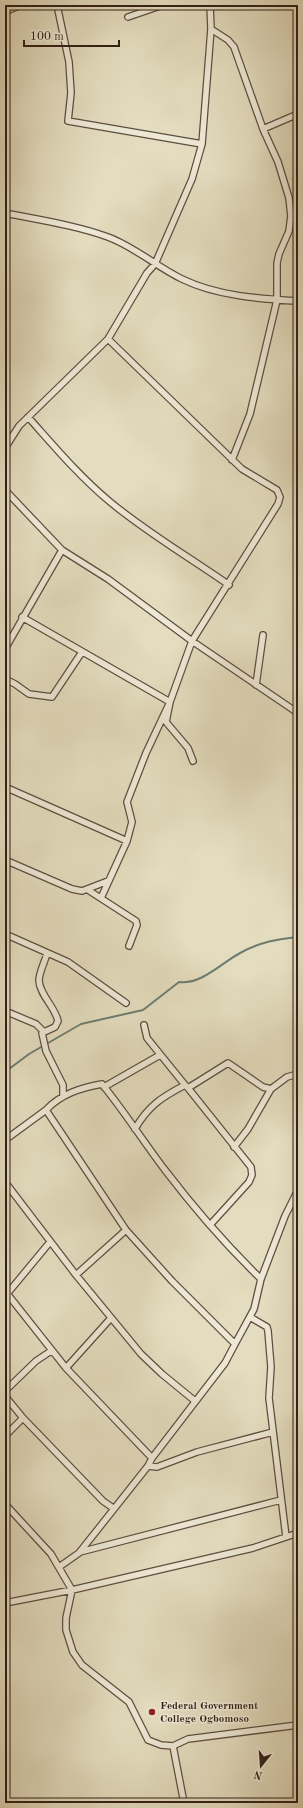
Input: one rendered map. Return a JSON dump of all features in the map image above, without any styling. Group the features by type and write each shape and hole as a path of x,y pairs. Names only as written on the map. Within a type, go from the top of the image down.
{"highway":[{"path":"5,10 16,5"}],"street":[{"path":"56,5 69,62 71,93 68,121 202,144"},
{"path":"128,17 163,5"},
{"path":"5,448 19,426 108,339 146,273 155,264 192,179 202,144 211,29 210,5"},
{"path":"211,29 228,40 234,47 263,129 278,162 291,206 289,231 279,254 277,263 277,300 250,414 232,460"},
{"path":"263,129 298,114"},
{"path":"5,213 67,226 110,238 183,279 204,288 277,300 298,301"},
{"path":"101,898 127,841 132,822 127,802 146,753 170,702 192,642 229,585 278,504 280,497 278,490 242,469 232,460 108,339"},
{"path":"28,417 80,474 108,500 130,518 229,585"},
{"path":"5,490 62,550 108,579 192,642 298,713"},
{"path":"5,649 22,617 62,550"},
{"path":"22,617 170,702"},
{"path":"256,685 263,635"},
{"path":"5,679 15,684 28,694 52,698 82,652"},
{"path":"170,702 166,722 188,748 192,761"},
{"path":"5,787 127,841"},
{"path":"5,860 72,889 82,891 88,890 108,881"},
{"path":"88,890 136,921 137,925 129,946"},
{"path":"5,934 68,962 126,1003"},
{"path":"44,1032 55,1027 58,1021 56,1013 41,988 39,980 47,953"},
{"path":"5,1011 36,1024 44,1032"},
{"path":"144,1026 147,1038 251,1168 252,1175 249,1182 210,1225"},
{"path":"44,1032 42,1033 46,1051 63,1085 63,1096"},
{"path":"104,1087 160,1054"},
{"path":"135,1129 151,1106 169,1094 187,1087 228,1063 263,1087 271,1089"},
{"path":"234,1148 248,1129 271,1089 287,1077 298,1074"},
{"path":"5,1140 63,1096 86,1087 102,1084 165,1170 232,1252 261,1279"},
{"path":"46,1110 126,1230 172,1281 235,1344"},
{"path":"5,1182 76,1275 141,1354 162,1374 195,1401"},
{"path":"59,1567 79,1553 113,1508 148,1466 152,1458 225,1363 250,1316 257,1298 261,1279 285,1216 298,1190"},
{"path":"76,1275 126,1230"},
{"path":"50,1242 6,1293 66,1368 152,1458"},
{"path":"250,1316 267,1327 268,1331 271,1367 269,1398 286,1537"},
{"path":"66,1368 111,1318"},
{"path":"5,1391 36,1361 51,1351"},
{"path":"5,1396 23,1418 103,1501 113,1508"},
{"path":"5,1436 23,1418"},
{"path":"148,1466 157,1467 197,1452 273,1432"},
{"path":"79,1553 281,1500"},
{"path":"5,1504 51,1554 72,1590 66,1618 66,1630 73,1652 82,1666 129,1702 148,1740 161,1745 173,1746 188,1739 298,1725"},
{"path":"5,1603 72,1590 253,1548 298,1533"},
{"path":"173,1746 184,1803"}],"waterway":[{"path":"5,1072 29,1054 81,1024 143,1010 179,982 196,980 212,972 234,956 269,942 298,937"}],"place":[{"name":"Federal Government College Ogbomoso","path":"152,1712"}]}
